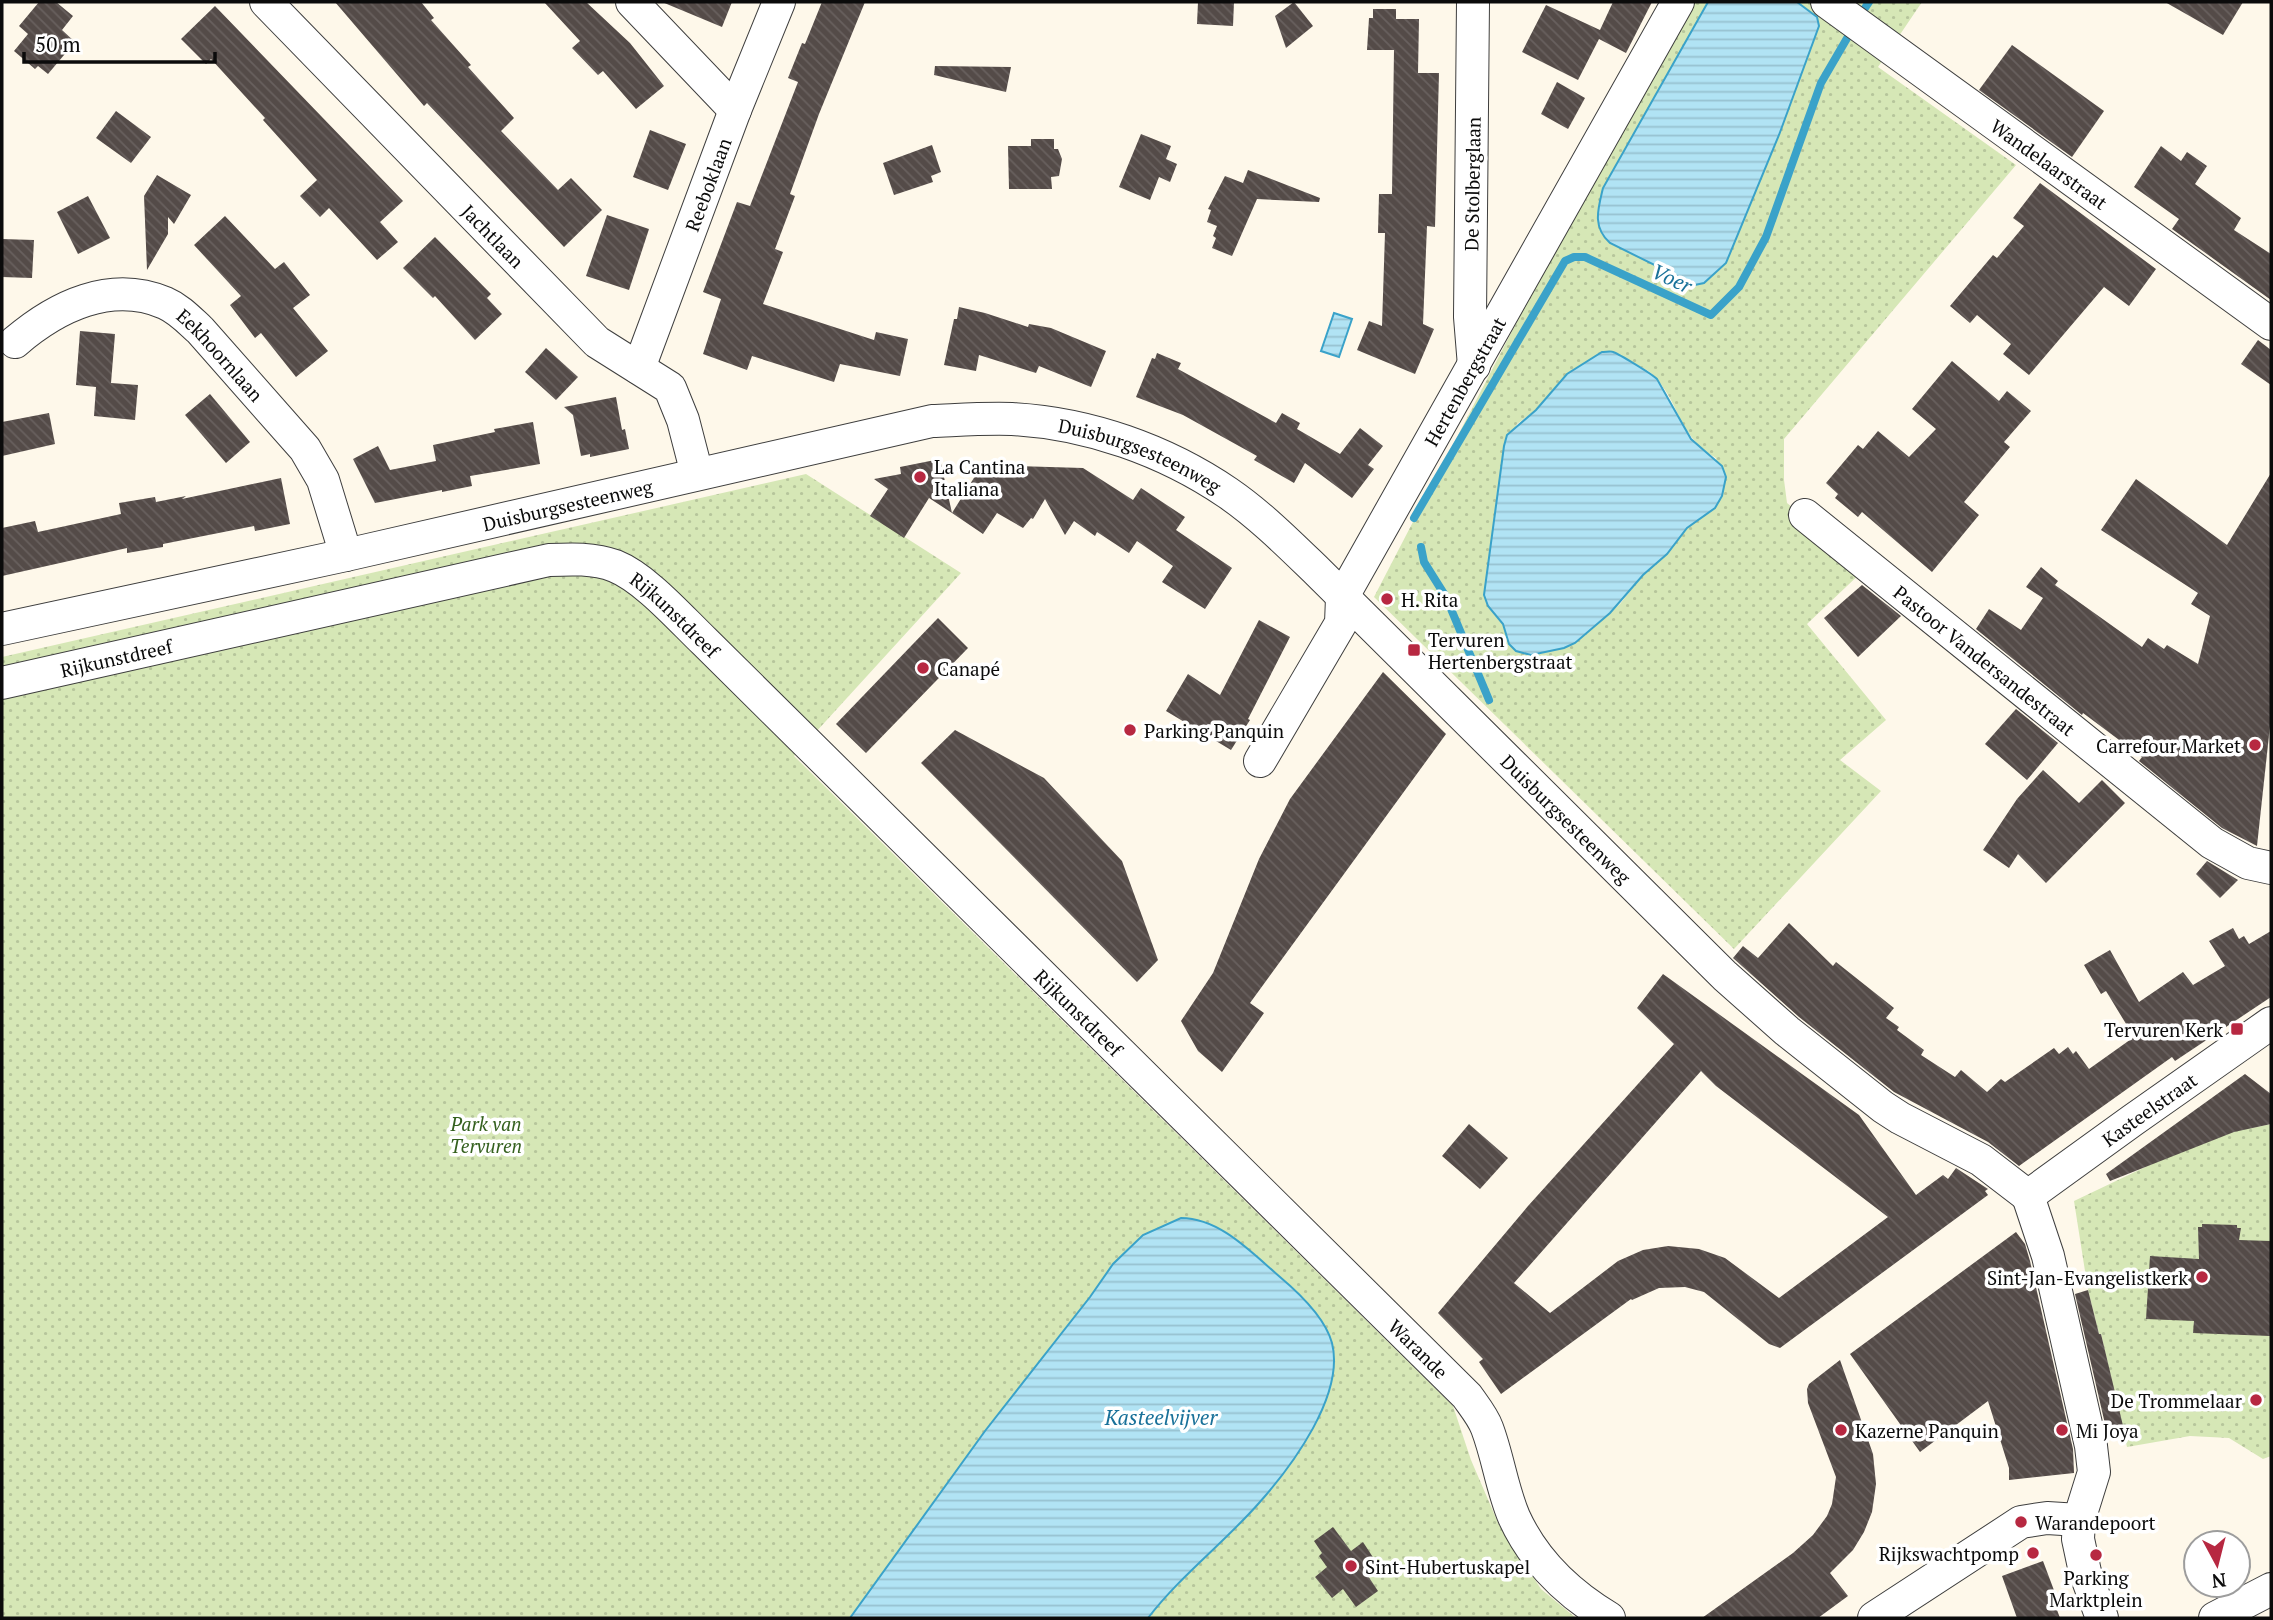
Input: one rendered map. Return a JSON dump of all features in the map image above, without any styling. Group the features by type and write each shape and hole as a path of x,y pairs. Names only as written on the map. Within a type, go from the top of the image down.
{"street":[{"name":"Jachtlaan","path":"266,2 597,342 670,388 684,420 697,474"},
{"path":"632,2 735,110"},
{"name":"Reeboklaan","path":"639,368 735,110 779,2"},
{"name":"De Stolberglaan","path":"1473,2 1470,317 1474,366"},
{"name":"Hertenbergstraat","path":"1260,761 1341,623 1342,598 1678,2"},
{"name":"Wandelaarstraat","path":"1846,15 2271,324"},
{"name":"Eekhoornlaan","path":"15,342 52,314 102,296 125,294 165,303 200,330 305,449 323,480 346,555"},
{"name":"Duisburgsesteenweg","path":"2,629 346,555 932,421 1013,419 1079,428 1137,445 1228,493 1290,546 1702,955 1787,1031 1893,1114 1973,1155 2028,1196"},
{"name":"Pastoor Vandersandestraat","path":"1805,515 2212,843 2248,863 2271,868"},
{"name":"Rijkunstdreef","path":"2,683 549,560 591,560 614,566 635,577 704,641 1176,1109"},
{"name":"Kasteelstraat","path":"2028,1196 2271,1023"},
{"name":"Warande","path":"1176,1109 1467,1396 1486,1426 1514,1517 1529,1541 1554,1577 1582,1602 1609,1618"},
{"path":"2028,1196 2048,1256 2091,1446 2093,1479 2079,1520 2078,1539 2081,1560 2102,1618"},
{"path":"1874,1618 2021,1521 2047,1518 2079,1520"},
{"path":"2215,1618 2271,1589"}],"green space":[{"path":"1683,2 1708,2 1603,188 1610,243 1695,285 1765,169 1819,26 1817,17 1797,2 1922,2 1878,67 2016,165 1784,439 1787,503 1867,567 1807,624 1886,720 1840,760 1881,791 1734,949 1374,597","holes":["1613,352 1651,373 1661,384 1693,439 1716,458 1715,508 1687,528 1667,554 1643,575 1620,604 1575,643 1564,648 1509,644 1503,624 1488,606 1485,585 1504,446 1517,424 1536,410 1567,374"]},
{"name":"Park van Tervuren","path":"806,474 961,573 794,756 1453,1406 1471,1460 1499,1525 1541,1589 1576,1618 2,1618 2,657"},
{"path":"2248,1118 2252,1128 2271,1124 2271,1456 2263,1459 2229,1438 2190,1436 2127,1447 2088,1290 2074,1201"}],"water":[{"path":"1708,2 1797,2 1817,17 1819,26 1779,135 1726,263 1704,283 1695,285 1610,243 1601,231 1598,217 1603,188"},
{"path":"1334,313 1352,319 1339,357 1321,351"},
{"path":"1602,352 1612,352 1657,379 1691,439 1722,466 1726,477 1722,496 1715,508 1687,528 1667,554 1643,575 1610,613 1575,643 1531,655 1516,651 1509,644 1503,624 1488,606 1484,595 1504,446 1507,435 1536,410 1567,374"},
{"name":"Kasteelvijver","path":"1181,1218 1209,1224 1235,1238 1295,1290 1329,1333 1334,1363 1331,1385 1323,1407 1300,1450 1272,1488 1148,1618 850,1618 985,1431 1113,1264 1143,1235"}],"building":[{"path":"39,2 56,2 73,16 62,30 75,42 48,74 38,66 35,69 14,51 28,34 19,26"},
{"path":"335,2 421,2 434,18 431,20 471,65 468,67 514,118 501,131 558,190 571,178 602,210 564,247 427,103 424,106"},
{"path":"544,2 586,2 630,43 664,86 636,109 603,71 598,75 572,48 580,41"},
{"path":"662,2 732,2 722,27"},
{"path":"822,2 865,2 790,194 795,196 775,249 783,252 763,304 874,340 876,332 908,339 900,376 840,364 834,382 752,356 747,370 703,354 721,299 703,292 737,202 750,206 798,82 788,78"},
{"path":"1198,2 1234,2 1233,26 1197,24"},
{"path":"1294,2 1313,26 1286,48 1275,16"},
{"path":"1613,2 1652,2 1626,53 1599,39 1578,80 1522,52 1546,5 1600,30"},
{"path":"2165,2 2243,2 2223,35"},
{"path":"215,6 403,201 380,222 398,242 377,260 329,208 320,217 300,196 317,180 211,59 206,64 181,39"},
{"path":"1373,9 1396,9 1396,19 1419,19 1418,73 1439,73 1435,227 1427,226 1423,324 1434,329 1415,374 1357,350 1369,321 1382,326 1385,233 1378,233 1379,194 1392,194 1394,50 1367,50 1369,18 1373,18"},
{"path":"2012,45 2104,111 2072,157 1979,90"},
{"path":"935,66 1011,67 1006,92 934,75"},
{"path":"1557,82 1585,98 1568,129 1541,114"},
{"path":"116,111 151,137 131,163 96,138"},
{"path":"650,130 686,144 668,190 633,177"},
{"path":"1141,134 1171,146 1166,159 1177,164 1170,182 1159,177 1150,200 1119,187"},
{"path":"1031,139 1054,139 1054,149 1058,149 1062,159 1059,176 1051,177 1052,189 1009,189 1008,146 1031,146"},
{"path":"932,145 941,172 931,176 933,182 894,195 883,163"},
{"path":"2161,146 2181,161 2187,152 2207,166 2195,184 2241,218 2234,230 2271,254 2271,300 2172,229 2179,219 2134,187"},
{"path":"1248,170 1320,198 1319,202 1257,199 1232,256 1212,248 1217,226 1207,222 1211,210 1208,209 1225,176 1243,183"},
{"path":"157,175 191,195 174,224 168,217 168,234 147,270 144,196"},
{"path":"2040,183 2156,269 2129,306 2104,287 2029,375 2003,354 2011,344 1977,315 1970,323 1950,306 1993,255 1997,258 2024,226 2013,218"},
{"path":"88,196 110,238 78,254 57,212"},
{"path":"607,215 649,229 629,290 586,276"},
{"path":"225,216 275,269 284,262 310,295 293,308 328,351 296,377 261,333 255,338 230,305 241,296 194,245"},
{"path":"435,237 491,294 487,298 502,314 475,340 435,296 433,298 403,268"},
{"path":"2,239 34,240 32,278 2,277"},
{"path":"959,307 1028,327 1029,324 1051,328 1106,351 1091,387 1039,366 1036,373 979,355 976,371 944,365"},
{"path":"80,331 115,334 111,383 138,385 135,420 94,416 96,387 76,385"},
{"path":"2258,340 2271,350 2271,385 2241,364"},
{"path":"546,348 578,377 556,400 525,372"},
{"path":"1157,353 1181,363 1178,369 1276,423 1282,413 1300,423 1297,429 1340,454 1360,428 1383,446 1368,465 1374,469 1352,498 1305,463 1294,483 1254,460 1257,456 1183,415 1136,397 1152,358 1155,359"},
{"path":"1952,361 1999,401 2007,391 2031,411 2004,442 2010,447 1964,502 1979,515 1932,572 1862,512 1858,517 1835,498 1838,494 1826,483 1858,445 1863,449 1878,431 1909,457 1936,429 1912,409"},
{"path":"210,394 250,442 226,463 185,415"},
{"path":"616,397 622,430 625,429 629,449 590,457 590,454 581,456 573,415 564,407"},
{"path":"49,413 55,444 2,456 2,422"},
{"path":"533,422 540,464 470,476 472,486 375,503 353,459 378,446 390,470 436,461 433,445"},
{"path":"940,459 952,513 929,498 904,538 870,516 888,489 874,479 901,474 900,467"},
{"path":"982,465 1083,468 1133,500 1141,488 1185,517 1176,530 1232,568 1205,609 1162,582 1173,566 1137,541 1129,553 1097,532 1095,536 1074,521 1065,535 1045,499 1033,519 1023,528 997,513 983,534 952,513"},
{"path":"2271,473 2271,717 2257,846 2222,828 2139,761 2142,757 2083,713 2082,715 1976,629 1989,609 2021,630 2043,598 2026,587 2041,567 2058,581 2055,585 2142,647 2148,638 2164,649 2167,645 2198,664 2210,616 2191,604 2198,593 2101,530 2136,479 2227,545"},
{"path":"281,478 290,524 255,531 254,526 127,553 127,548 2,576 2,528 35,521 38,532 121,514 119,503 155,497 156,502 186,496 182,499"},
{"path":"1862,585 1901,616 1858,657 1824,618"},
{"path":"938,618 968,648 866,753 836,724"},
{"path":"1259,620 1290,637 1248,719 1250,720 1231,750 1166,711 1188,674 1220,695"},
{"path":"1383,672 1446,734 1250,1003 1264,1013 1222,1072 1198,1051 1181,1021 1213,973 1259,859 1290,799"},
{"path":"2016,709 2058,743 2027,780 1985,744"},
{"path":"955,730 1044,778 1122,861 1158,960 1137,982 921,763"},
{"path":"2043,770 2079,803 2102,780 2125,803 2046,883 2018,854 2009,868 1983,850 2017,799"},
{"path":"2207,861 2238,880 2220,898 2196,874"},
{"path":"1789,923 1833,966 1836,962 1894,1008 1886,1018 1924,1050 1921,1055 1955,1077 1961,1070 1987,1092 2001,1079 2005,1082 2054,1048 2059,1054 2068,1047 2073,1054 2076,1051 2089,1069 2134,1037 2106,991 2101,994 2084,965 2110,950 2139,1002 2183,972 2193,985 2225,966 2209,941 2233,928 2239,939 2244,936 2249,944 2271,931 2271,997 2175,1061 2172,1057 2019,1166 1988,1142 1894,1092 1799,1017 1733,958 1743,946 1758,958"},
{"path":"1663,974 1859,1115 1916,1195 1943,1175 1948,1179 1956,1168 1988,1189 1985,1191 1988,1195 1780,1348 1769,1344 1704,1292 1685,1287 1659,1288 1631,1299 1501,1394 1479,1362 1483,1359 1438,1313 1528,1206 1674,1044 1637,1008","holes":["1701,1071 1716,1086 1888,1217 1779,1298 1725,1258 1699,1249 1668,1246 1643,1250 1618,1261 1550,1313 1514,1283"]},
{"path":"2245,1074 2271,1094 2271,1124 2234,1132 2110,1181 2106,1174"},
{"path":"1469,1124 1508,1158 1480,1189 1442,1156"},
{"name":"Sint-Jan-Evangelistkerk","path":"2202,1224 2237,1225 2237,1228 2241,1228 2239,1240 2271,1241 2270,1336 2193,1333 2194,1321 2146,1319 2150,1256 2199,1259 2198,1227 2202,1227"},
{"path":"2016,1232 2025,1244 2030,1261 2073,1449 2074,1473 2009,1480 2009,1468 1988,1401 1920,1452 1850,1354"},
{"path":"2088,1290 2125,1434 2108,1437 2075,1294"},
{"path":"1840,1360 1873,1454 1876,1484 1872,1512 1864,1532 1853,1550 1830,1573 1848,1596 1818,1618 1702,1618 1793,1553 1813,1535 1827,1516 1832,1504 1836,1477 1808,1403 1807,1389 1809,1384"},
{"name":"Sint-Hubertuskapel","path":"1333,1527 1351,1551 1363,1542 1378,1565 1366,1573 1378,1591 1356,1607 1343,1589 1332,1598 1315,1577 1327,1567 1319,1556 1322,1553 1314,1541"},
{"path":"2043,1561 2055,1593 2051,1594 2060,1618 2017,1618 2002,1576"}],"waterway":[{"name":"Voer","path":"1859,17 1869,2"},
{"name":"Voer","path":"1414,518 1565,261 1574,257 1585,257 1711,315 1739,287 1766,237 1821,83 1853,28"},
{"name":"Voer","path":"1421,547 1424,562 1446,597 1489,700"}],"place":[{"name":"La Cantina Italiana","path":"920,477"},
{"name":"H. Rita","path":"1387,599"},
{"name":"Tervuren Hertenbergstraat","path":"1414,650"},
{"name":"Canapé","path":"923,668"},
{"name":"Parking Panquin","path":"1130,730"},
{"name":"Carrefour Market","path":"2255,745"},
{"name":"Tervuren Kerk","path":"2237,1029"},
{"name":"Sint-Jan-Evangelistkerk","path":"2202,1277"},
{"name":"De Trommelaar","path":"2256,1400"},
{"name":"Kazerne Panquin","path":"1841,1430"},
{"name":"Mi Joya","path":"2062,1430"},
{"name":"Warandepoort","path":"2021,1522"},
{"name":"Rijkswachtpomp","path":"2033,1553"},
{"name":"Parking Marktplein","path":"2096,1555"},
{"name":"Sint-Hubertuskapel","path":"1351,1566"}]}
